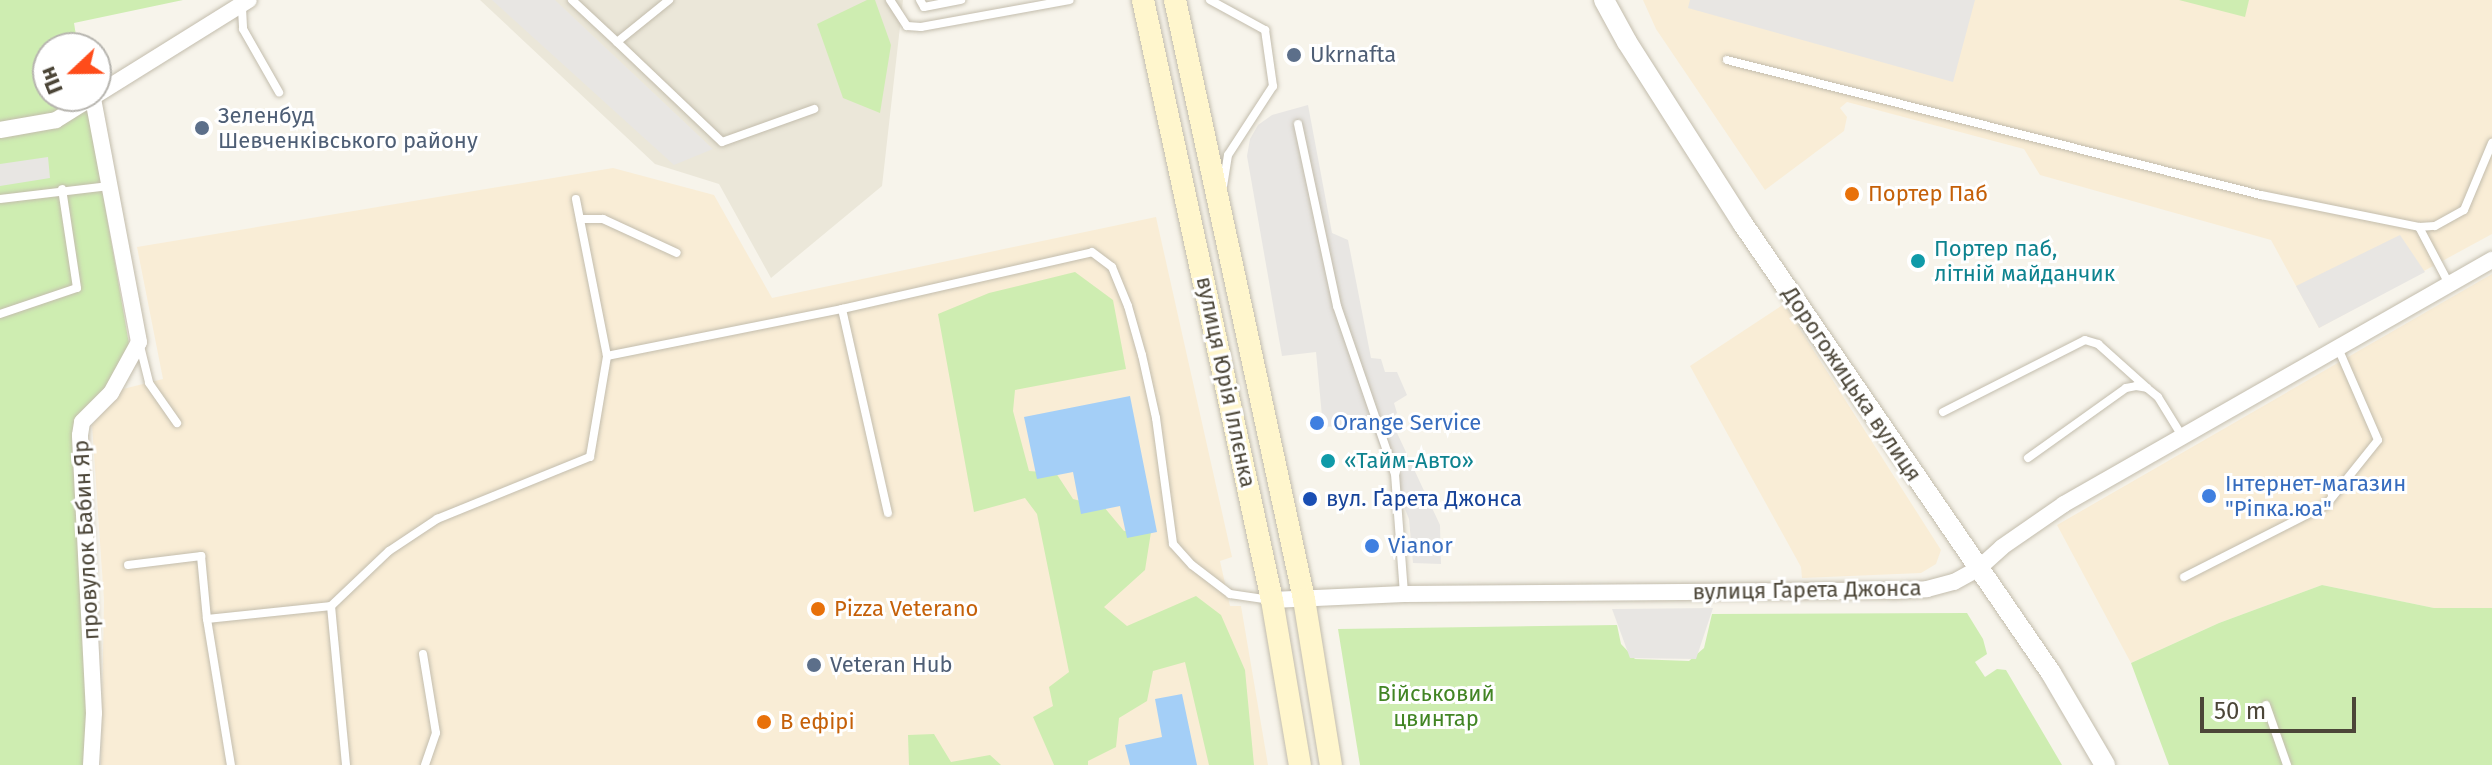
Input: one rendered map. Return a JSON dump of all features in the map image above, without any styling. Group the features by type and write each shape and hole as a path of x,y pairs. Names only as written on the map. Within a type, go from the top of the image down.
{"main road":[{"name":"вулиця Юрія Іллєнка","path":"1143,0 1272,600 1300,765"},
{"name":"вулиця Юрія Іллєнка","path":"1175,0 1304,599 1331,765"}],"street":[{"name":"Дорогожицька вулиця","path":"1604,0 1627,42 1743,224 2051,673 2105,765"},
{"path":"112,87 245,4"},
{"path":"0,130 56,120 70,112"},
{"path":"96,112 139,342"},
{"name":"вулиця Ґарета Джонса","path":"1272,600 1404,594 1915,590 1954,582 1979,568 2002,547 2064,504 2492,260"},
{"name":"провулок Бабин Яр","path":"91,765 94,713 80,435 82,422 111,393 139,342"}],"lane":[{"path":"572,0 722,142 814,109"},
{"path":"617,42 669,0"},
{"path":"890,0 907,26 921,27 1070,0"},
{"path":"920,0 924,7 961,0"},
{"path":"1210,0 1265,30 1273,86 1228,155 1219,206"},
{"path":"245,4 243,29 279,92"},
{"path":"1727,60 2261,195 2419,227 2435,226 2464,210 2492,143"},
{"path":"1298,124 1337,306 1395,474 1404,594"},
{"path":"0,199 62,189 110,186"},
{"path":"0,314 77,288 62,189"},
{"path":"207,619 331,606 389,551 437,519 590,457 607,356 576,199"},
{"path":"580,219 603,219 677,253"},
{"path":"2419,227 2449,284"},
{"path":"607,356 842,309 1092,252 1112,267 1139,343 1156,418 1173,544 1192,565 1230,594 1272,600"},
{"path":"842,309 888,513"},
{"path":"1943,412 2085,340 2098,344 2158,397 2182,436"},
{"path":"139,342 149,383 177,423"},
{"path":"2184,577 2326,505 2378,440 2338,348"},
{"path":"2028,458 2126,388 2147,388"},
{"path":"128,565 201,556 207,619 231,765"},
{"path":"331,606 346,765"},
{"path":"423,654 436,733 425,765"},
{"path":"2266,705 2287,765"}],"shaded area":[{"path":"480,0 903,0 882,186 771,278 719,184 655,164"},
{"path":"492,0 555,0 713,149 674,165"},
{"path":"1643,0 2492,0 2492,234 2319,328 2271,240 2040,175 2024,149 1847,102 1840,108 1847,117 1844,131 1765,190 1656,29"},
{"path":"1690,0 1975,0 1953,82 1688,8"},
{"path":"1308,105 1332,233 1348,240 1371,358 1381,359 1385,372 1397,372 1407,395 1394,403 1397,413 1391,420 1440,525 1441,564 1413,563 1409,519 1371,424 1323,427 1316,352 1282,356 1247,156 1250,139 1258,125 1272,115"},
{"path":"48,157 50,178 0,186 0,164"},
{"path":"613,168 714,195 772,298 1156,217 1232,557 1220,561 1230,606 1241,606 1268,765 101,765 104,600 92,425 123,389 163,379 137,247"},
{"path":"2400,235 2425,272 2319,328 2296,286"},
{"path":"2492,274 2492,608 2434,608 2322,585 2219,623 2131,663 2057,525"},
{"path":"1784,304 1941,550 1936,564 1921,573 1802,578 1801,567 1690,366"},
{"path":"1713,608 1696,659 1630,658 1612,609"}],"green space":[{"path":"0,0 183,0 74,23 75,32 32,32 32,112 89,112 129,344 107,391 75,423 88,711 86,765 0,765"},
{"path":"867,0 875,0 891,45 880,113 843,98 817,24"},
{"path":"2179,0 2249,0 2245,17"},
{"path":"1075,272 1113,300 1126,369 1015,390 1013,411 1029,471 1056,473 1073,499 1104,507 1124,531 1151,532 1145,570 1104,607 1127,626 1196,596 1221,615 1245,670 1254,765 1209,765 1185,662 1153,671 1147,701 1119,718 1116,747 1088,761 1088,765 1054,765 1033,717 1053,706 1049,687 1069,672 1037,514 1025,498 974,512 938,314 989,293"},
{"path":"2322,585 2434,608 2492,608 2492,765 2169,765 2131,663 2219,623"},
{"name":"Військовий цвинтар","path":"1967,613 1983,639 1987,654 1975,662 1985,677 1997,669 2006,670 2062,765 1360,765 1338,629 1617,625 1621,644 1635,659 1689,661 1704,648 1712,614"},
{"path":"934,734 951,762 990,755 1001,765 909,765 908,735"}],"water":[{"path":"1130,396 1157,532 1127,538 1120,506 1081,514 1073,472 1037,479 1024,417"},
{"path":"1182,694 1197,765 1130,765 1125,745 1162,737 1155,699"}],"place":[{"name":"Ukrnafta","path":"1294,55"},
{"name":"Зеленбуд Шевченківського району","path":"202,128"},
{"name":"Портер Паб","path":"1852,194"},
{"name":"Портер паб, літній майданчик","path":"1918,261"},
{"name":"Orange Service","path":"1317,423"},
{"name":"«Тайм-Авто»","path":"1328,461"},
{"name":"Інтернет-магазин \"Ріпка.юа\"","path":"2209,496"},
{"name":"вул. Ґарета Джонса","path":"1310,499"},
{"name":"Vianor","path":"1372,546"},
{"name":"Pizza Veterano","path":"818,609"},
{"name":"Veteran Hub","path":"814,665"},
{"name":"В ефірі","path":"764,722"}]}
